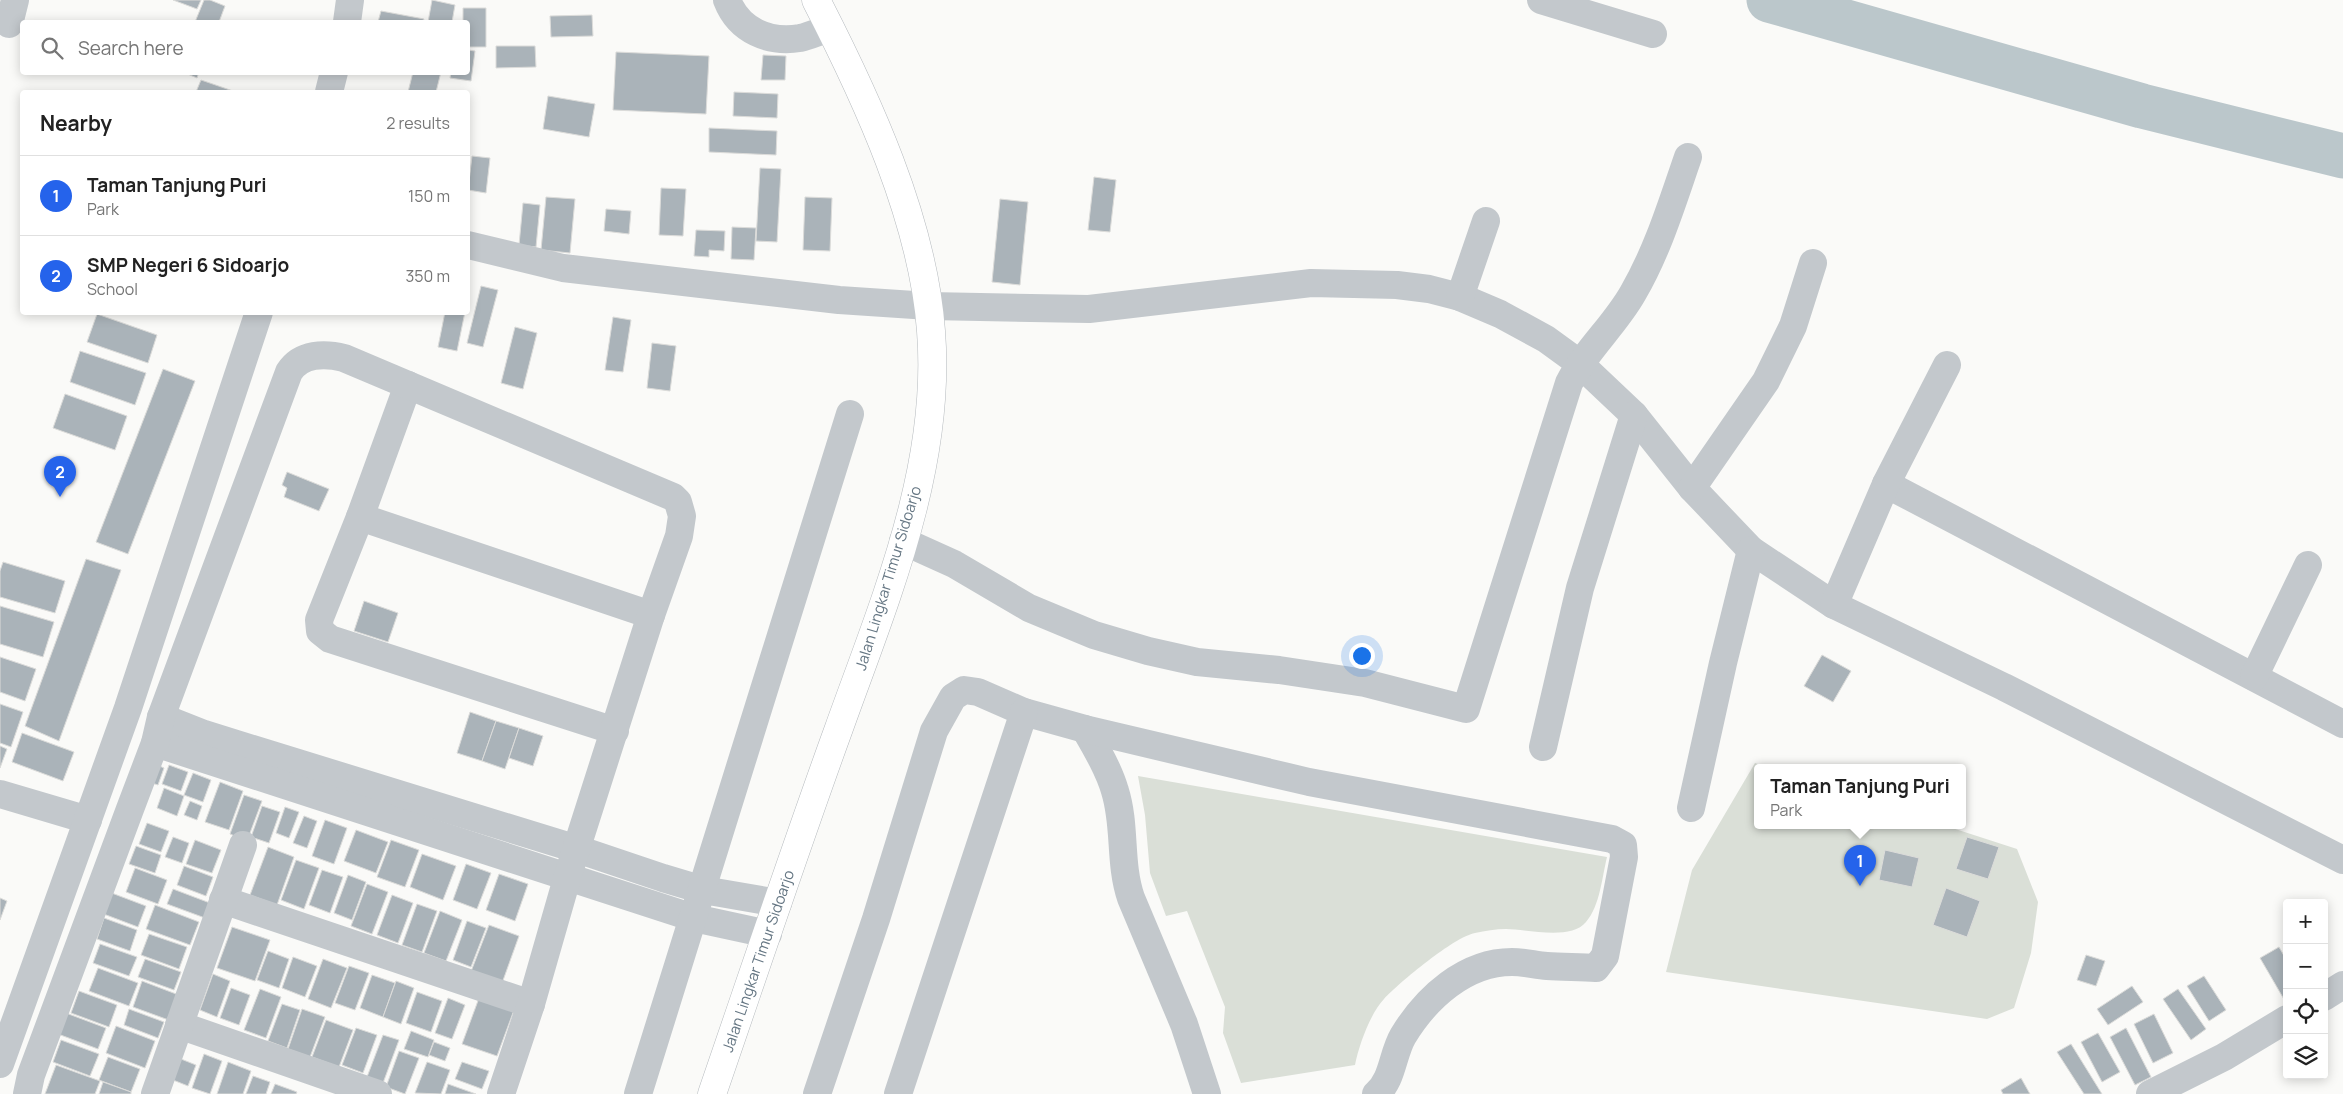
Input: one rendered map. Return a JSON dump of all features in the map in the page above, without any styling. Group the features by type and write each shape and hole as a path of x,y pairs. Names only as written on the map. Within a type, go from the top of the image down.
{"main road":[{"name":"Jalan Lingkar Timur Sidoarjo","path":"712,1094 879,620 919,478 930,420 932,334 929,306 916,241 892,167 816,0"}],"street":[{"path":"347,20 350,0"},
{"path":"728,0 731,9 743,25 757,34 788,39 802,38 830,28"},
{"path":"1541,0 1653,34"},
{"path":"330,90 333,75"},
{"path":"903,540 954,564 1029,608 1094,635 1148,651 1197,662 1279,670 1365,683 1466,709 1569,383 1579,363 1612,324 1634,292 1659,240 1688,157"},
{"path":"1460,297 1486,221"},
{"path":"470,245 563,268 838,300 929,306 1089,309 1311,283 1397,285 1429,289 1460,297 1500,314 1546,339 1579,363 1634,415 1692,488 1751,550 1834,605 2021,696 2343,860"},
{"path":"1692,488 1766,381 1793,326 1813,263"},
{"path":"0,1064 88,820 258,315"},
{"path":"27,1094 31,1075 291,369 314,355 332,355 408,385 676,498 680,508 682,524 568,875 531,1004 501,1094"},
{"path":"1834,605 1886,484 1947,365"},
{"path":"408,385 360,517 319,620 319,627 325,636 616,731"},
{"path":"638,1094 850,414"},
{"path":"1542,747 1580,588 1634,415"},
{"path":"1886,484 2343,724"},
{"path":"360,517 651,616"},
{"path":"1691,808 1723,663 1751,550"},
{"path":"2254,677 2308,565"},
{"path":"818,1094 876,919 934,731 953,697 964,690 978,692 1024,712 1085,729 1309,782 1612,839 1623,845 1624,857 1605,956 1596,968 1546,966 1513,962 1489,964 1468,973 1444,987 1425,1005 1398,1044 1386,1082 1376,1094"},
{"path":"898,1094 1024,712"},
{"path":"1085,729 1115,791 1119,813 1124,879 1184,1024 1207,1094"},
{"path":"158,730 199,746 358,795 577,849 703,890 778,903"},
{"path":"0,794 88,820"},
{"path":"358,795 568,875 694,918 768,934"},
{"path":"155,1094 243,845"},
{"path":"223,900 531,1004"},
{"path":"2328,994 2343,985"},
{"path":"2150,1094 2224,1057 2283,1021"},
{"path":"179,1025 378,1094"}],"shaded area":[{"path":"1754,765 1754,829 1955,829 2017,849 2038,902 2031,953 2014,1008 1987,1019 1666,972 1692,870"},
{"path":"1138,776 1607,857 1600,891 1591,915 1579,928 1559,933 1498,929 1466,936 1441,951 1402,982 1379,1005 1366,1030 1355,1065 1241,1083 1223,1033 1225,1007 1187,911 1166,916 1150,873 1145,815"}],"building":[{"path":"173,0 201,0 197,9"},
{"path":"204,0 210,0 225,6 220,20 196,20"},
{"path":"432,0 455,5 452,20 428,20"},
{"path":"463,8 486,8 486,47 470,47 470,20 463,20"},
{"path":"381,11 424,19 424,20 379,20"},
{"path":"592,15 593,36 551,37 550,16"},
{"path":"496,46 535,46 536,67 496,68"},
{"path":"470,50 475,51 471,81 450,78 450,75 470,75"},
{"path":"616,52 709,56 706,114 613,110"},
{"path":"763,55 786,56 785,80 761,80"},
{"path":"412,75 440,75 436,90 408,90"},
{"path":"201,80 230,90 197,90"},
{"path":"734,92 778,94 777,118 733,116"},
{"path":"548,96 595,104 589,137 543,129"},
{"path":"709,128 777,131 776,155 709,152"},
{"path":"472,156 490,158 486,193 470,190"},
{"path":"760,168 781,169 777,242 756,241"},
{"path":"1094,177 1116,180 1110,232 1088,230"},
{"path":"661,188 686,189 683,236 659,235"},
{"path":"546,197 575,199 570,253 541,250"},
{"path":"805,197 832,198 830,251 803,250"},
{"path":"1000,199 1028,202 1020,285 992,282"},
{"path":"523,203 540,205 536,247 519,245"},
{"path":"606,209 631,211 629,234 604,231"},
{"path":"732,227 756,228 754,260 731,259"},
{"path":"696,230 725,231 724,251 709,250 709,257 694,256"},
{"path":"481,286 498,290 483,347 467,343"},
{"path":"97,315 157,335 148,363 87,342"},
{"path":"444,315 464,315 457,351 438,347"},
{"path":"613,317 631,320 623,372 605,370"},
{"path":"515,327 537,333 523,389 501,383"},
{"path":"652,343 676,346 670,391 647,388"},
{"path":"80,351 146,373 135,405 70,382"},
{"path":"163,369 195,381 128,554 96,542"},
{"path":"65,394 127,416 115,450 53,428"},
{"path":"287,472 329,489 319,511 284,497 287,488 282,485"},
{"path":"86,559 121,570 59,741 25,726"},
{"path":"3,562 65,581 55,613 0,597 0,571"},
{"path":"364,601 398,613 388,642 354,631"},
{"path":"0,606 54,622 43,657 0,644"},
{"path":"1822,655 1851,671 1833,702 1804,686"},
{"path":"0,657 36,669 25,701 0,692"},
{"path":"0,704 23,712 11,747 0,743"},
{"path":"470,712 496,721 482,761 457,753"},
{"path":"496,721 519,728 505,769 482,761"},
{"path":"519,728 543,736 533,766 509,758"},
{"path":"22,733 74,752 63,781 12,762"},
{"path":"0,746 7,749 0,768"},
{"path":"155,764 164,768 158,785 149,782"},
{"path":"169,765 188,772 181,791 162,784"},
{"path":"193,773 211,780 203,802 184,795"},
{"path":"220,782 243,791 229,830 205,822"},
{"path":"164,788 184,796 177,816 157,808"},
{"path":"244,795 262,801 247,841 230,834"},
{"path":"190,801 202,806 197,820 184,815"},
{"path":"262,806 280,812 269,843 251,837"},
{"path":"285,807 299,812 289,838 276,833"},
{"path":"304,816 317,821 307,848 293,843"},
{"path":"325,820 347,828 334,864 312,856"},
{"path":"147,823 169,831 161,852 139,844"},
{"path":"356,830 388,842 376,873 344,861"},
{"path":"173,837 189,843 182,863 165,857"},
{"path":"1967,837 1999,847 1988,879 1956,869"},
{"path":"195,840 221,850 212,873 186,864"},
{"path":"391,840 419,850 405,887 377,877"},
{"path":"136,846 161,855 155,873 129,864"},
{"path":"268,847 294,857 277,905 250,895"},
{"path":"1885,850 1919,858 1912,887 1879,880"},
{"path":"422,854 456,866 443,900 410,887"},
{"path":"296,860 319,868 304,909 281,900"},
{"path":"466,864 491,873 477,909 453,900"},
{"path":"184,866 213,877 206,896 177,885"},
{"path":"135,868 167,880 158,904 126,892"},
{"path":"322,870 343,877 330,913 309,905"},
{"path":"499,874 528,884 515,921 486,910"},
{"path":"348,875 366,882 352,920 334,913"},
{"path":"367,884 388,892 372,934 351,926"},
{"path":"1946,888 1980,901 1967,937 1933,925"},
{"path":"173,889 210,903 205,918 167,904"},
{"path":"109,892 146,906 138,927 101,913"},
{"path":"392,895 413,903 398,943 377,935"},
{"path":"0,898 7,901 0,920"},
{"path":"417,904 437,911 422,952 402,945"},
{"path":"155,905 199,922 190,945 146,929"},
{"path":"440,911 462,920 446,961 424,953"},
{"path":"104,918 137,930 130,951 97,939"},
{"path":"467,921 486,928 471,967 453,960"},
{"path":"489,925 519,936 501,986 470,974"},
{"path":"232,927 270,940 255,981 217,968"},
{"path":"149,934 187,947 179,969 141,955"},
{"path":"100,944 137,957 129,976 93,963"},
{"path":"2279,947 2283,954 2283,998 2260,958"},
{"path":"268,951 289,959 279,988 257,980"},
{"path":"2086,955 2105,961 2096,986 2077,980"},
{"path":"293,957 317,966 305,997 282,988"},
{"path":"145,959 181,972 174,990 138,977"},
{"path":"323,959 347,968 331,1008 308,999"},
{"path":"349,966 369,973 355,1010 335,1003"},
{"path":"98,968 138,983 129,1006 89,991"},
{"path":"213,974 230,981 217,1017 200,1010"},
{"path":"372,975 395,983 383,1017 360,1008"},
{"path":"2204,976 2226,1010 2209,1021 2187,986"},
{"path":"142,981 184,997 174,1022 133,1007"},
{"path":"396,981 414,988 401,1024 383,1017"},
{"path":"2132,986 2143,1002 2108,1025 2097,1009"},
{"path":"231,988 250,995 239,1025 220,1018"},
{"path":"260,989 281,997 266,1038 244,1030"},
{"path":"2178,989 2206,1029 2191,1040 2163,999"},
{"path":"79,991 117,1005 109,1027 71,1013"},
{"path":"417,992 442,1001 431,1032 406,1023"},
{"path":"448,998 465,1005 452,1039 435,1033"},
{"path":"479,998 514,1010 497,1056 462,1044"},
{"path":"282,1004 300,1010 287,1048 268,1041"},
{"path":"129,1009 164,1022 158,1038 124,1025"},
{"path":"302,1009 325,1017 310,1057 288,1049"},
{"path":"66,1013 106,1028 98,1049 58,1034"},
{"path":"2154,1014 2173,1053 2153,1063 2134,1024"},
{"path":"326,1020 353,1030 339,1067 312,1057"},
{"path":"116,1026 155,1041 145,1068 106,1053"},
{"path":"356,1028 377,1035 363,1073 342,1065"},
{"path":"2126,1028 2151,1077 2135,1085 2110,1037"},
{"path":"411,1031 434,1040 428,1057 404,1049"},
{"path":"2098,1033 2120,1072 2102,1082 2081,1042"},
{"path":"383,1035 399,1040 383,1083 367,1077"},
{"path":"61,1040 99,1054 90,1076 53,1062"},
{"path":"434,1042 450,1048 445,1061 429,1055"},
{"path":"2071,1044 2102,1094 2084,1094 2057,1052"},
{"path":"399,1051 419,1058 405,1094 386,1087"},
{"path":"204,1054 222,1061 210,1094 192,1088"},
{"path":"108,1057 140,1069 131,1092 99,1080"},
{"path":"181,1059 196,1065 188,1086 173,1080"},
{"path":"228,1062 251,1071 243,1094 217,1094"},
{"path":"427,1062 450,1070 441,1094 415,1093"},
{"path":"462,1062 489,1071 482,1089 455,1079"},
{"path":"56,1065 100,1081 95,1094 45,1094"},
{"path":"253,1076 270,1082 266,1094 246,1094"},
{"path":"2021,1078 2030,1094 2003,1094 2001,1090"},
{"path":"103,1082 131,1092 131,1094 99,1094"},
{"path":"275,1084 297,1092 296,1094 271,1094"},
{"path":"448,1084 476,1094 445,1094"}],"waterway":[{"path":"1769,0 2142,106 2343,156"}],"place":[{"name":"SMP Negeri 6 Sidoarjo","path":"60,497"},
{"name":"Taman Tanjung Puri","path":"1860,886"}]}
